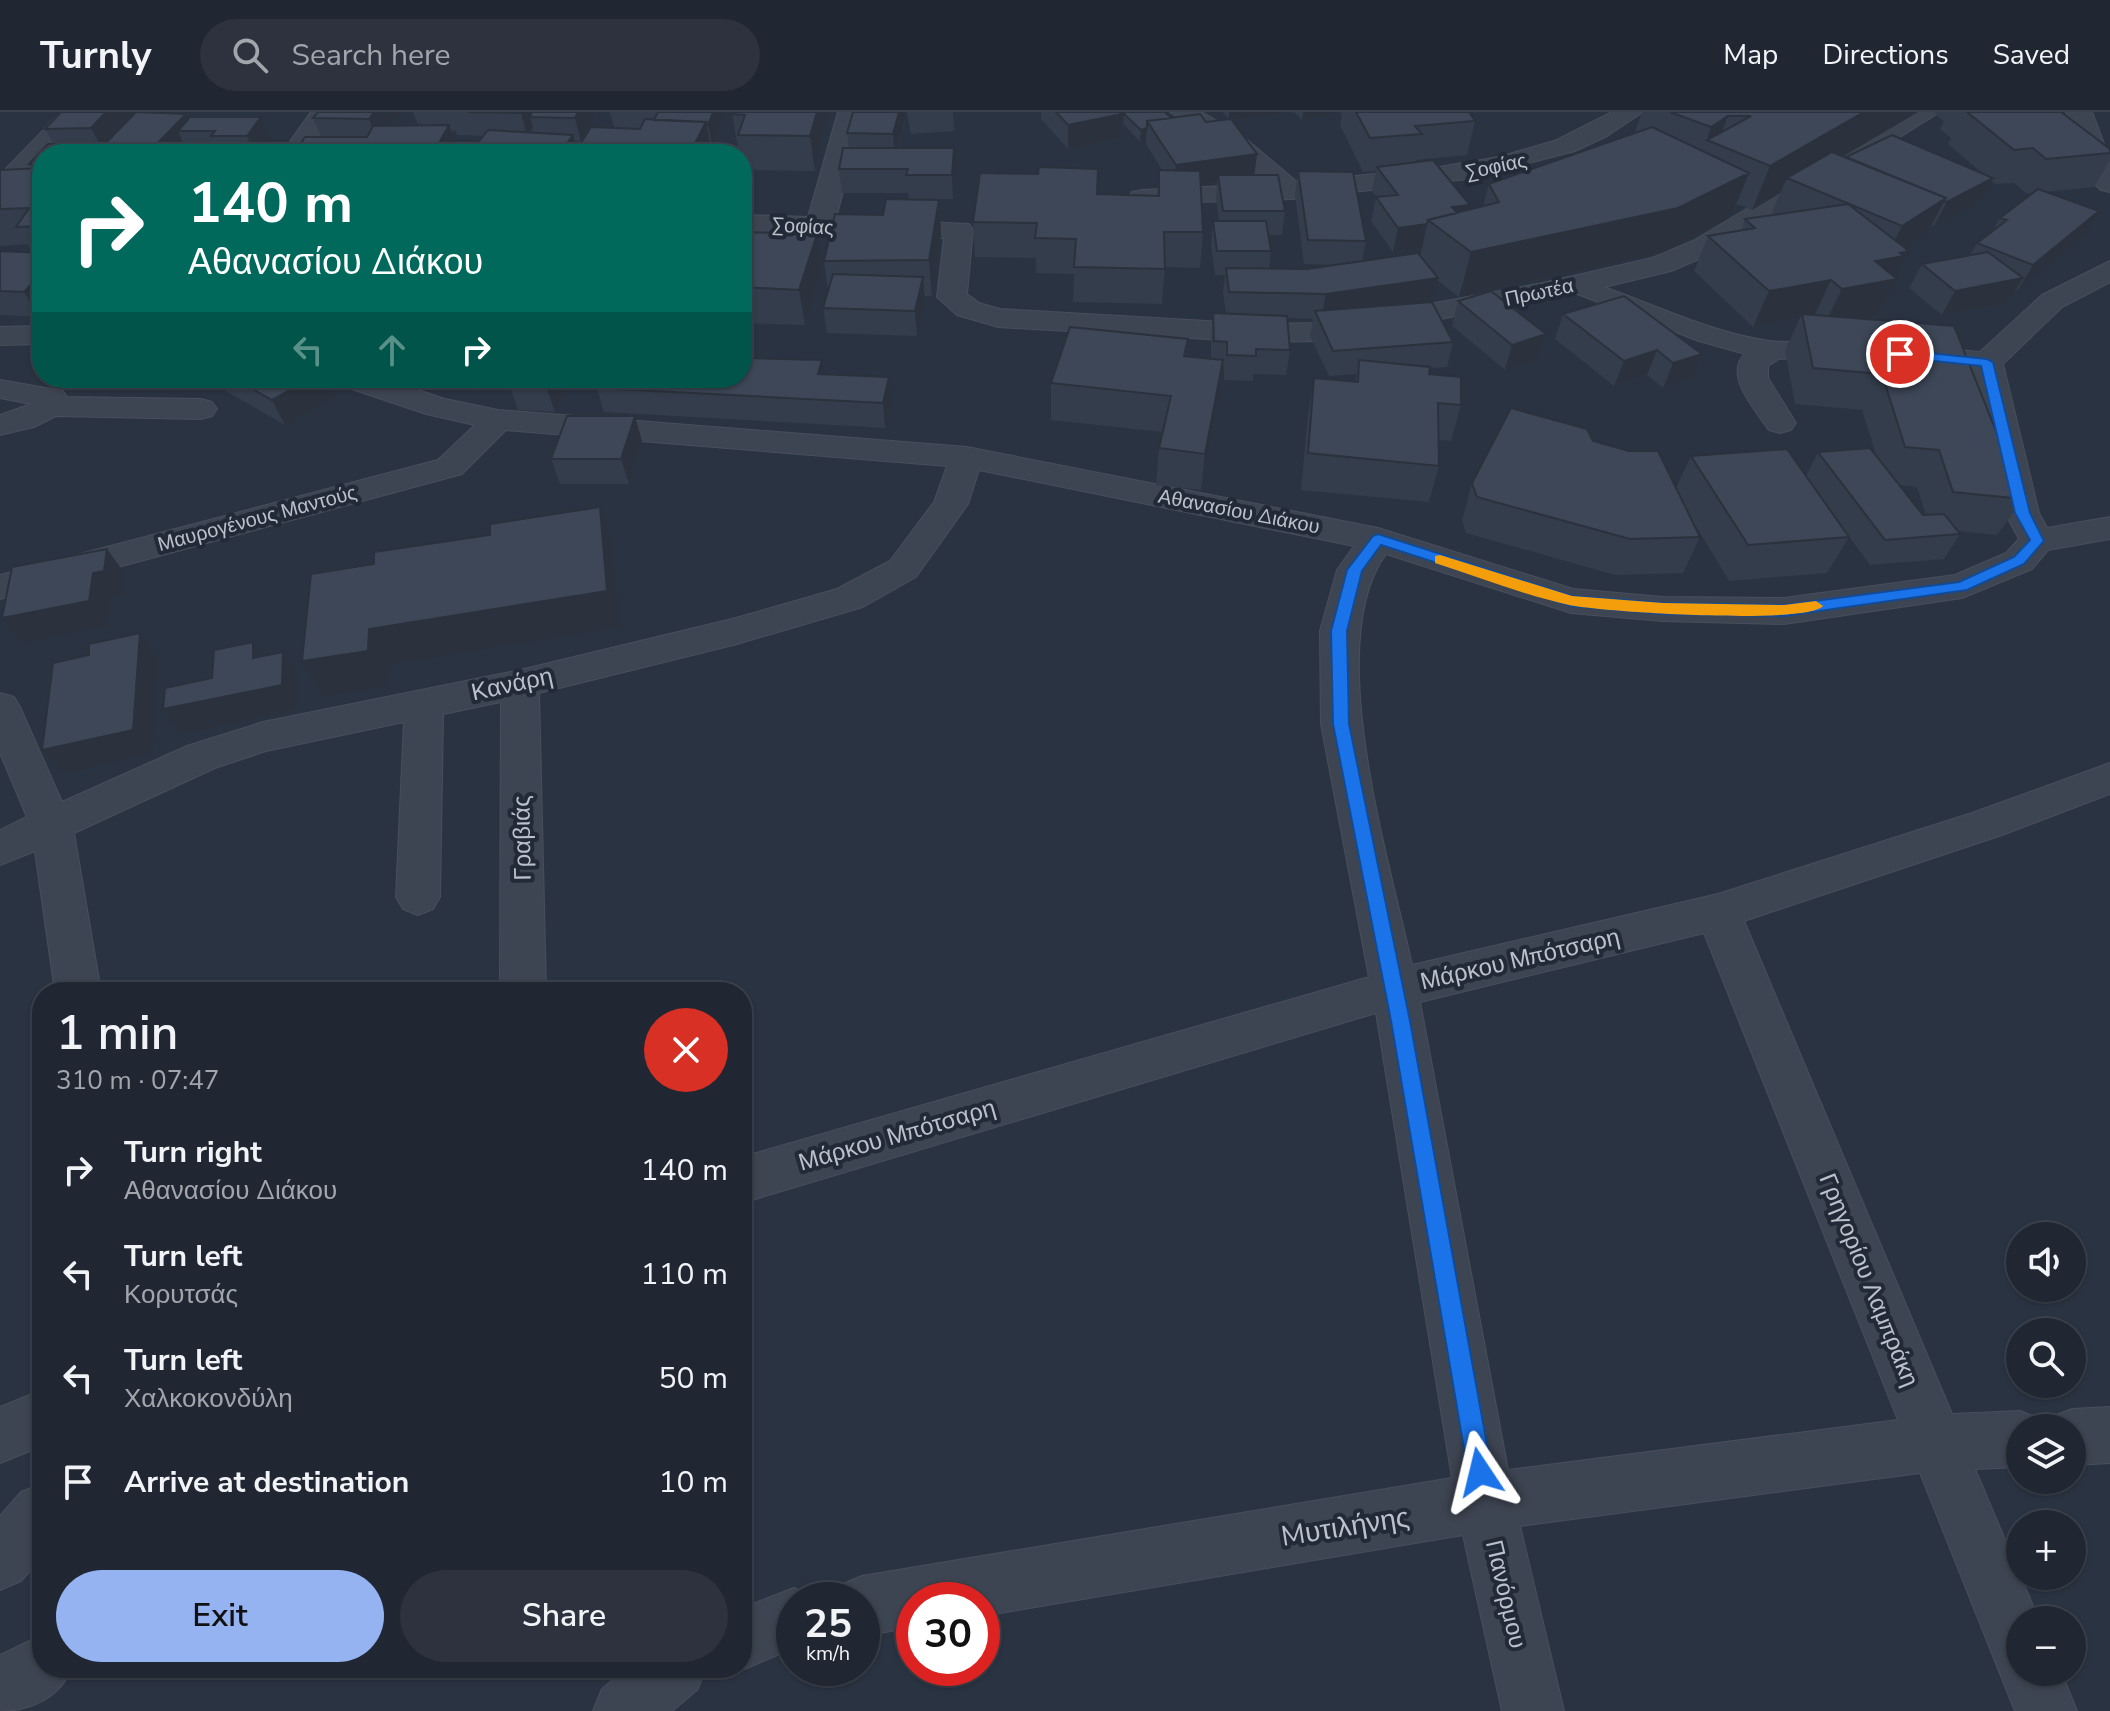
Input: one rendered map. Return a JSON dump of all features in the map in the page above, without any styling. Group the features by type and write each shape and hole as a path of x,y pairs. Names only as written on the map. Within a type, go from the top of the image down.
{"street":[{"path":"44,144 75,112"},
{"path":"301,144 324,112"},
{"path":"822,219 851,112"},
{"path":"1183,112 1231,139 1292,191"},
{"name":"Σοφίας","path":"1115,198 1292,191 1469,173 1535,158 1587,139 1630,112"},
{"name":"Πρωτέα","path":"968,309 998,318 1259,333 1327,332 1572,285 1661,265 1749,220 1927,112"},
{"path":"2027,112 2110,184"},
{"path":"2079,112 2089,146 2110,184"},
{"path":"1587,139 1614,153"},
{"path":"0,190 32,157"},
{"path":"0,199 28,199"},
{"name":"Σοφίας","path":"752,222 822,219 946,204"},
{"path":"1722,207 1749,220"},
{"name":"Σοφίας","path":"822,219 959,230 952,297 968,309"},
{"path":"1572,285 1710,335 1771,351 1823,346 1987,362 2052,301 2110,270"},
{"path":"0,336 32,335"},
{"path":"1771,351 1753,362 1752,378 1780,423"},
{"path":"1987,362 2022,513 2037,541 2110,528"},
{"name":"Αθανασίου Διάκου","path":"381,388 437,407 498,420 967,457 1378,539 1571,601 1663,609 1784,611 1962,586 2019,561 2037,541"},
{"path":"0,389 52,398 49,406"},
{"path":"0,425 49,406 201,409"},
{"name":"Μαυρογένους Μαντούς","path":"0,587 450,467 498,420"},
{"name":"Κανάρη","path":"0,848 201,757 263,737 520,684 737,631 850,598 903,569 951,504 967,457"},
{"name":"Πανόρμου","path":"1378,539 1355,570 1339,631 1341,724 1393,989 1485,1502 1533,1711"},
{"name":"Γραβιάς","path":"520,684 523,982"},
{"path":"418,897 424,702"},
{"path":"0,707 52,826 76,982"},
{"name":"Μάρκου Μπότσαρη","path":"752,1177 1393,989 1718,912 1987,824 2110,778"},
{"name":"Γρηγορίου Λαμπράκη","path":"1718,912 2006,1614"},
{"path":"0,1435 32,1422"},
{"path":"2086,1436 2110,1435"},
{"name":"Mυτιλήνης","path":"880,1603 1485,1502 1936,1443 2006,1440"},
{"path":"0,1560 32,1524"},
{"path":"752,1635 776,1625"},
{"path":"0,1688 32,1671"},
{"path":"624,1711 663,1678"},
{"path":"2036,1686 2046,1711"}],"building":[{"path":"61,112 106,112 91,128 45,129"},
{"path":"136,112 186,114 157,144 105,144"},
{"path":"318,112 374,112 369,119 313,118"},
{"path":"532,112 578,112 575,118 530,117"},
{"path":"658,112 713,112 707,125 706,122 654,120"},
{"path":"732,112 817,112 810,136 738,135 745,115"},
{"path":"853,112 899,112 893,134 847,133"},
{"path":"1056,112 1119,112 1122,114 1068,125"},
{"path":"1165,112 1171,118 1147,121 1147,128 1141,130 1123,113"},
{"path":"1356,112 1469,112 1475,121 1415,126 1422,134 1370,138"},
{"path":"1670,112 1864,112 1770,166 1707,140 1751,116 1728,116 1711,127"},
{"path":"1967,112 2061,112 2110,149 2110,153 2046,159 2033,148 2014,150"},
{"path":"1200,114 1206,122 1231,119 1257,154 1176,165 1147,121"},
{"path":"190,117 261,117 247,136 211,136 215,131 178,131"},
{"path":"645,119 706,122 695,143 718,144 580,144 591,127 640,129"},
{"path":"449,125 439,144 300,144 305,137 367,137 373,126"},
{"path":"1652,127 1749,173 1678,208 1471,252 1428,220 1499,202 1489,184"},
{"path":"488,130 573,135 566,144 477,144"},
{"path":"1892,135 1993,178 1947,202 1944,201 1946,198 1846,157"},
{"path":"843,148 954,148 952,175 906,175 908,169 839,169"},
{"path":"1832,152 1946,198 1902,226 1787,178"},
{"path":"1433,160 1470,205 1452,207 1457,213 1428,220 1427,224 1398,228 1376,197 1398,195 1377,167"},
{"path":"1039,167 1098,169 1097,194 1159,196 1159,170 1200,171 1203,232 1164,232 1165,269 1074,267 1076,239 1035,238 1037,223 973,222 980,173 1038,174"},
{"path":"32,168 32,226 16,227 29,208 0,209 0,170"},
{"path":"1298,171 1353,172 1366,241 1308,240"},
{"path":"1218,175 1278,175 1285,211 1223,211"},
{"path":"2038,189 2099,211 2033,265 1977,243 2007,220 2000,218"},
{"path":"886,199 939,200 929,260 824,261 835,214 883,215"},
{"path":"1848,204 1909,251 1900,253 1904,256 1875,261 1897,279 1842,289 1831,280 1769,291 1708,236 1755,228 1745,219"},
{"path":"1213,221 1266,221 1271,251 1217,251"},
{"path":"752,232 817,234 799,290 752,288"},
{"path":"0,251 32,253 32,284 24,292 0,291"},
{"path":"1988,252 2023,278 1955,291 1922,264"},
{"path":"1418,253 1438,278 1326,294 1229,292 1226,268 1307,269"},
{"path":"833,274 923,277 915,311 823,308"},
{"path":"1491,291 1546,334 1512,345 1458,301"},
{"path":"1624,296 1702,354 1673,363 1657,350 1624,361 1563,314"},
{"path":"1432,302 1453,342 1333,351 1315,311"},
{"path":"1213,313 1287,316 1290,350 1256,349 1256,356 1227,355 1227,342 1214,341"},
{"path":"1802,314 1954,326 2023,499 1953,492 1939,450 1905,447 1882,374 1813,368"},
{"path":"1070,327 1188,339 1184,356 1223,360 1205,454 1159,448 1171,396 1051,383"},
{"path":"752,358 822,360 818,374 889,377 883,403 597,388 752,388"},
{"path":"1359,360 1430,367 1429,374 1461,377 1461,405 1438,403 1439,466 1308,453 1314,378 1358,382"},
{"path":"251,388 294,388 272,400"},
{"path":"1511,408 1587,429 1593,441 1629,451 1658,451 1700,537 1630,539 1477,497 1472,483"},
{"path":"567,416 635,416 621,459 551,459"},
{"path":"1870,448 1923,515 1944,514 1960,534 1885,540 1818,452"},
{"path":"1787,449 1849,537 1748,545 1691,456"},
{"path":"600,507 607,591 369,629 368,651 302,661 311,574 374,564 374,552 490,535 490,524"},
{"path":"107,549 104,571 93,573 89,601 2,618 12,567"},
{"path":"140,633 133,730 42,750 53,663 89,655 89,644"},
{"path":"253,642 253,658 283,652 282,685 163,709 165,688 212,678 214,650"}],"slow traffic":[{"path":"1440,559 1571,601 1663,609 1784,611 1816,606"}],"route":[{"path":"1480,1472 1401,1021 1341,724 1339,631 1355,570 1378,539 1571,601 1663,609 1784,611 1962,586 2019,561 2037,541 2022,513 1987,362 1900,354"}]}
